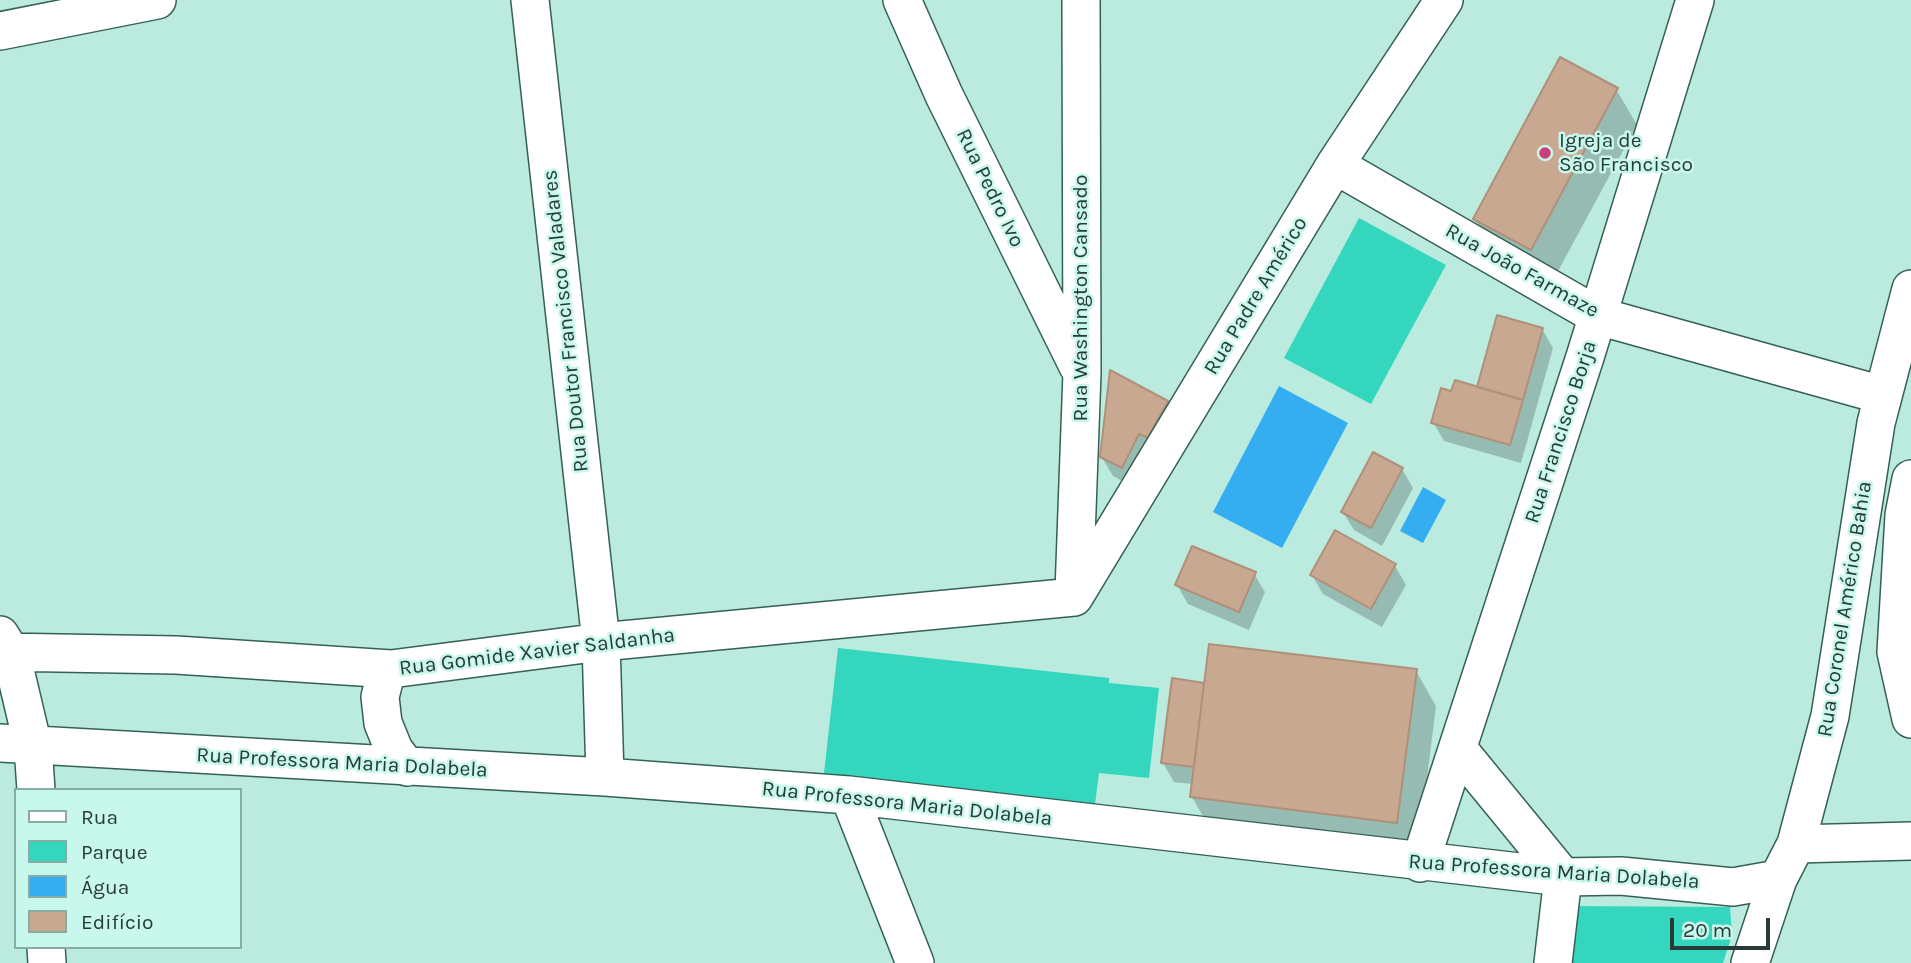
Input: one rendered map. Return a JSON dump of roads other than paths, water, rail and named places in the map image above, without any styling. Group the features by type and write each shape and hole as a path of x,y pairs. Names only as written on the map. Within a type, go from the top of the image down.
{"street":[{"path":"0,31 157,0"},
{"name":"Rua Doutor Francisco Valadares","path":"530,0 601,642 605,777"},
{"name":"Rua Pedro Ivo","path":"902,0 944,95 1082,373"},
{"name":"Rua Washington Cansado","path":"1073,597 1082,373 1081,0"},
{"name":"Rua Padre Américo","path":"1073,597 1335,165 1444,0"},
{"name":"Rua Francisco Borja","path":"1420,863 1598,316 1695,0"},
{"name":"Rua João Farmaze","path":"1335,165 1598,316 1882,395"},
{"name":"Rua Coronel Américo Bahia","path":"1750,963 1778,879 1796,844 1830,716 1865,480 1882,395 1911,289"},
{"path":"1911,479 1904,514 1896,652 1911,719"},
{"name":"Rua Gomide Xavier Saldanha","path":"4,647 387,669 601,642 1073,597"},
{"path":"4,647 17,745 35,788"},
{"path":"387,669 380,697 383,723 394,750 407,767"},
{"name":"Rua Professora Maria Dolabela","path":"17,745 605,777 849,795 1420,863 1563,877 1621,876 1733,887 1778,879"},
{"path":"1458,749 1563,877 1553,963"},
{"path":"849,795 915,963"},
{"path":"1796,844 1911,841"}],"water":[{"path":"1279,386 1348,423 1282,548 1213,512"},
{"path":"1423,487 1446,500 1423,543 1400,531"}],"place":[{"name":"Igreja de São Francisco","path":"1545,153"}]}
